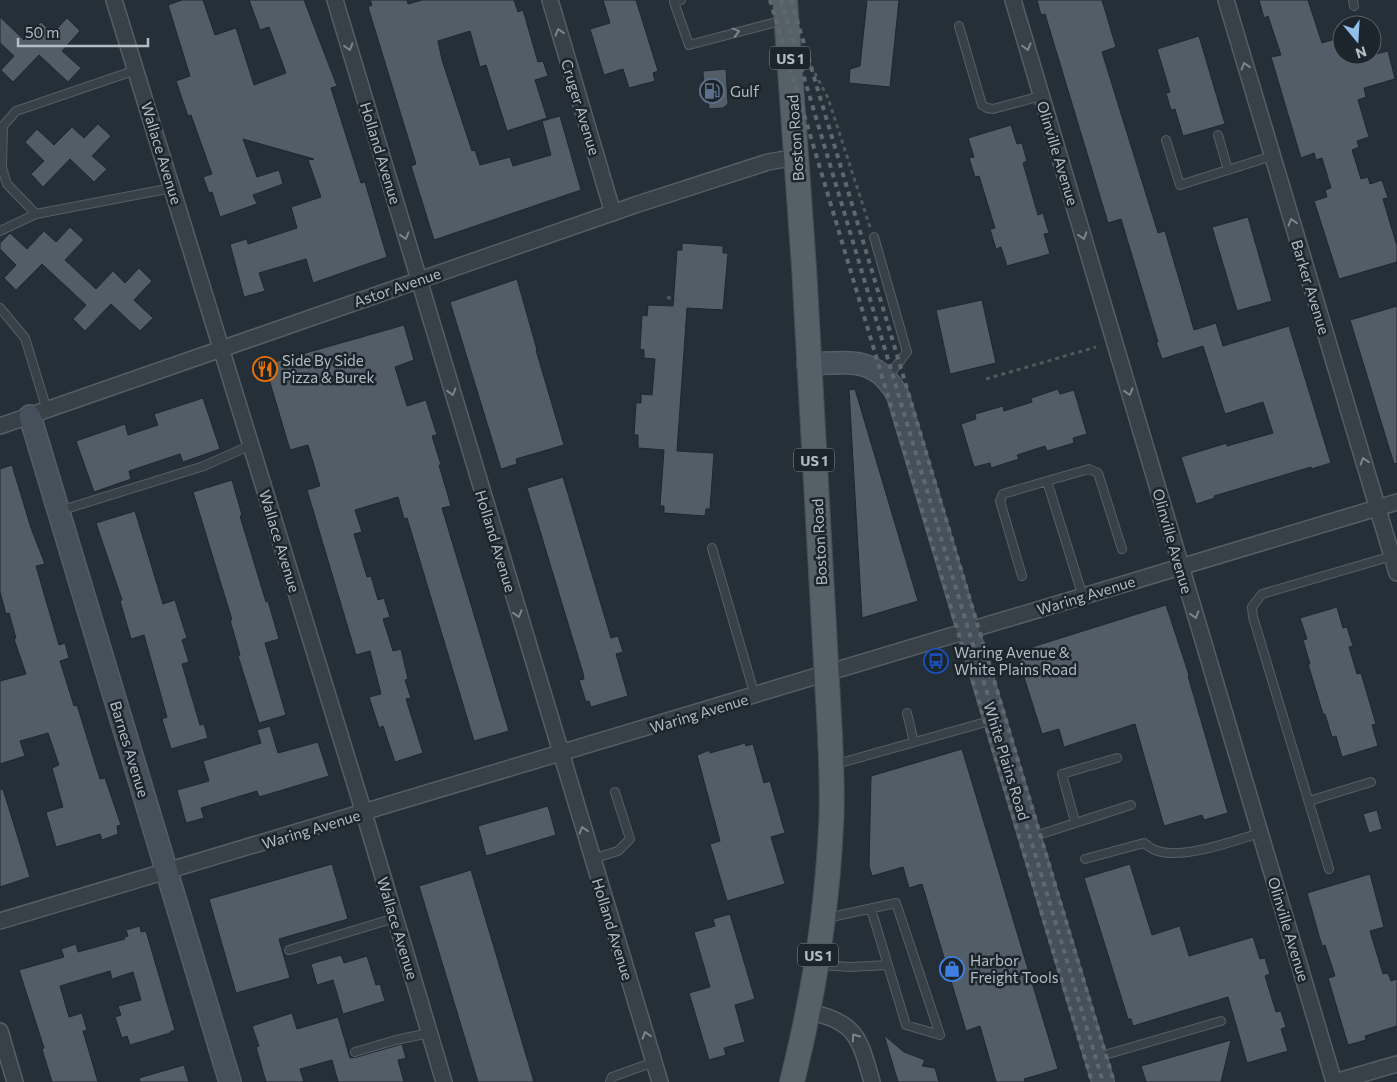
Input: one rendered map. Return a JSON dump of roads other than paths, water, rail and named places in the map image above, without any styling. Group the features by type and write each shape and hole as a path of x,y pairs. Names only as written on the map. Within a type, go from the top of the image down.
{"main road":[{"name":"Boston Road","path":"786,9 797,157 831,766 831,825 824,919 808,1012 792,1082"},
{"path":"808,364 860,364 874,368 887,378"},
{"name":"White Plains Road","path":"887,378 898,396 904,412 1103,1082"},
{"name":"Barnes Avenue","path":"39,413 59,511 230,1082"}],"street":[{"name":"Wallace Avenue","path":"114,0 364,813 444,1082"},
{"name":"Holland Avenue","path":"335,0 660,1082"},
{"name":"Cruger Avenue","path":"550,0 613,213"},
{"name":"Olinville Avenue","path":"1013,0 1335,1082"},
{"name":"Barker Avenue","path":"1226,0 1397,574"},
{"name":"Astor Avenue","path":"0,426 613,213 768,162 797,157"},
{"name":"Waring Avenue","path":"0,921 1397,502"},
{"path":"808,1012 835,1020 853,1032 861,1047 872,1082"},
{"path":"0,1031 15,1082"},
{"path":"1335,1082 1397,1064"}],"lane":[{"path":"681,0 674,2 689,45 786,9"},
{"path":"959,26 982,104 987,108 993,109 1041,96"},
{"path":"36,214 7,184 1,170 2,122 16,111 136,70"},
{"path":"1218,134 1228,170"},
{"path":"1166,140 1180,185 1272,156"},
{"path":"0,231 36,214 172,188"},
{"path":"874,237 907,352 887,378"},
{"path":"0,308 25,338 39,413"},
{"path":"59,511 204,466 251,445"},
{"path":"1022,576 1000,501 1003,494 1089,468 1098,472 1122,549"},
{"path":"1047,481 1083,596"},
{"path":"712,548 755,696"},
{"path":"1329,869 1253,617 1252,607 1262,594 1392,556"},
{"path":"907,713 914,742"},
{"path":"831,766 995,720"},
{"path":"1075,822 1062,774 1117,758"},
{"path":"1309,801 1371,782"},
{"path":"592,859 618,851 630,839 615,792"},
{"path":"1030,837 1131,805"},
{"path":"1085,859 1144,843 1153,850 1164,853 1185,853 1260,834"},
{"path":"824,919 896,903 940,1035 906,1026 871,909"},
{"path":"289,950 395,918"},
{"path":"817,964 850,967 888,965"},
{"path":"1096,1058 1220,1021"},
{"path":"355,1052 429,1033"},
{"path":"610,1082 612,1077 654,1062"}],"railway":[{"path":"770,0 1092,1082"},
{"path":"781,0 1103,1082"},
{"path":"791,0 1114,1082"}],"place":[{"name":"Gulf","path":"712,91"},
{"name":"Side By Side Pizza & Burek","path":"265,369"},
{"name":"Waring Avenue & White Plains Road","path":"936,661"},
{"name":"Harbor Freight Tools","path":"952,969"}]}
